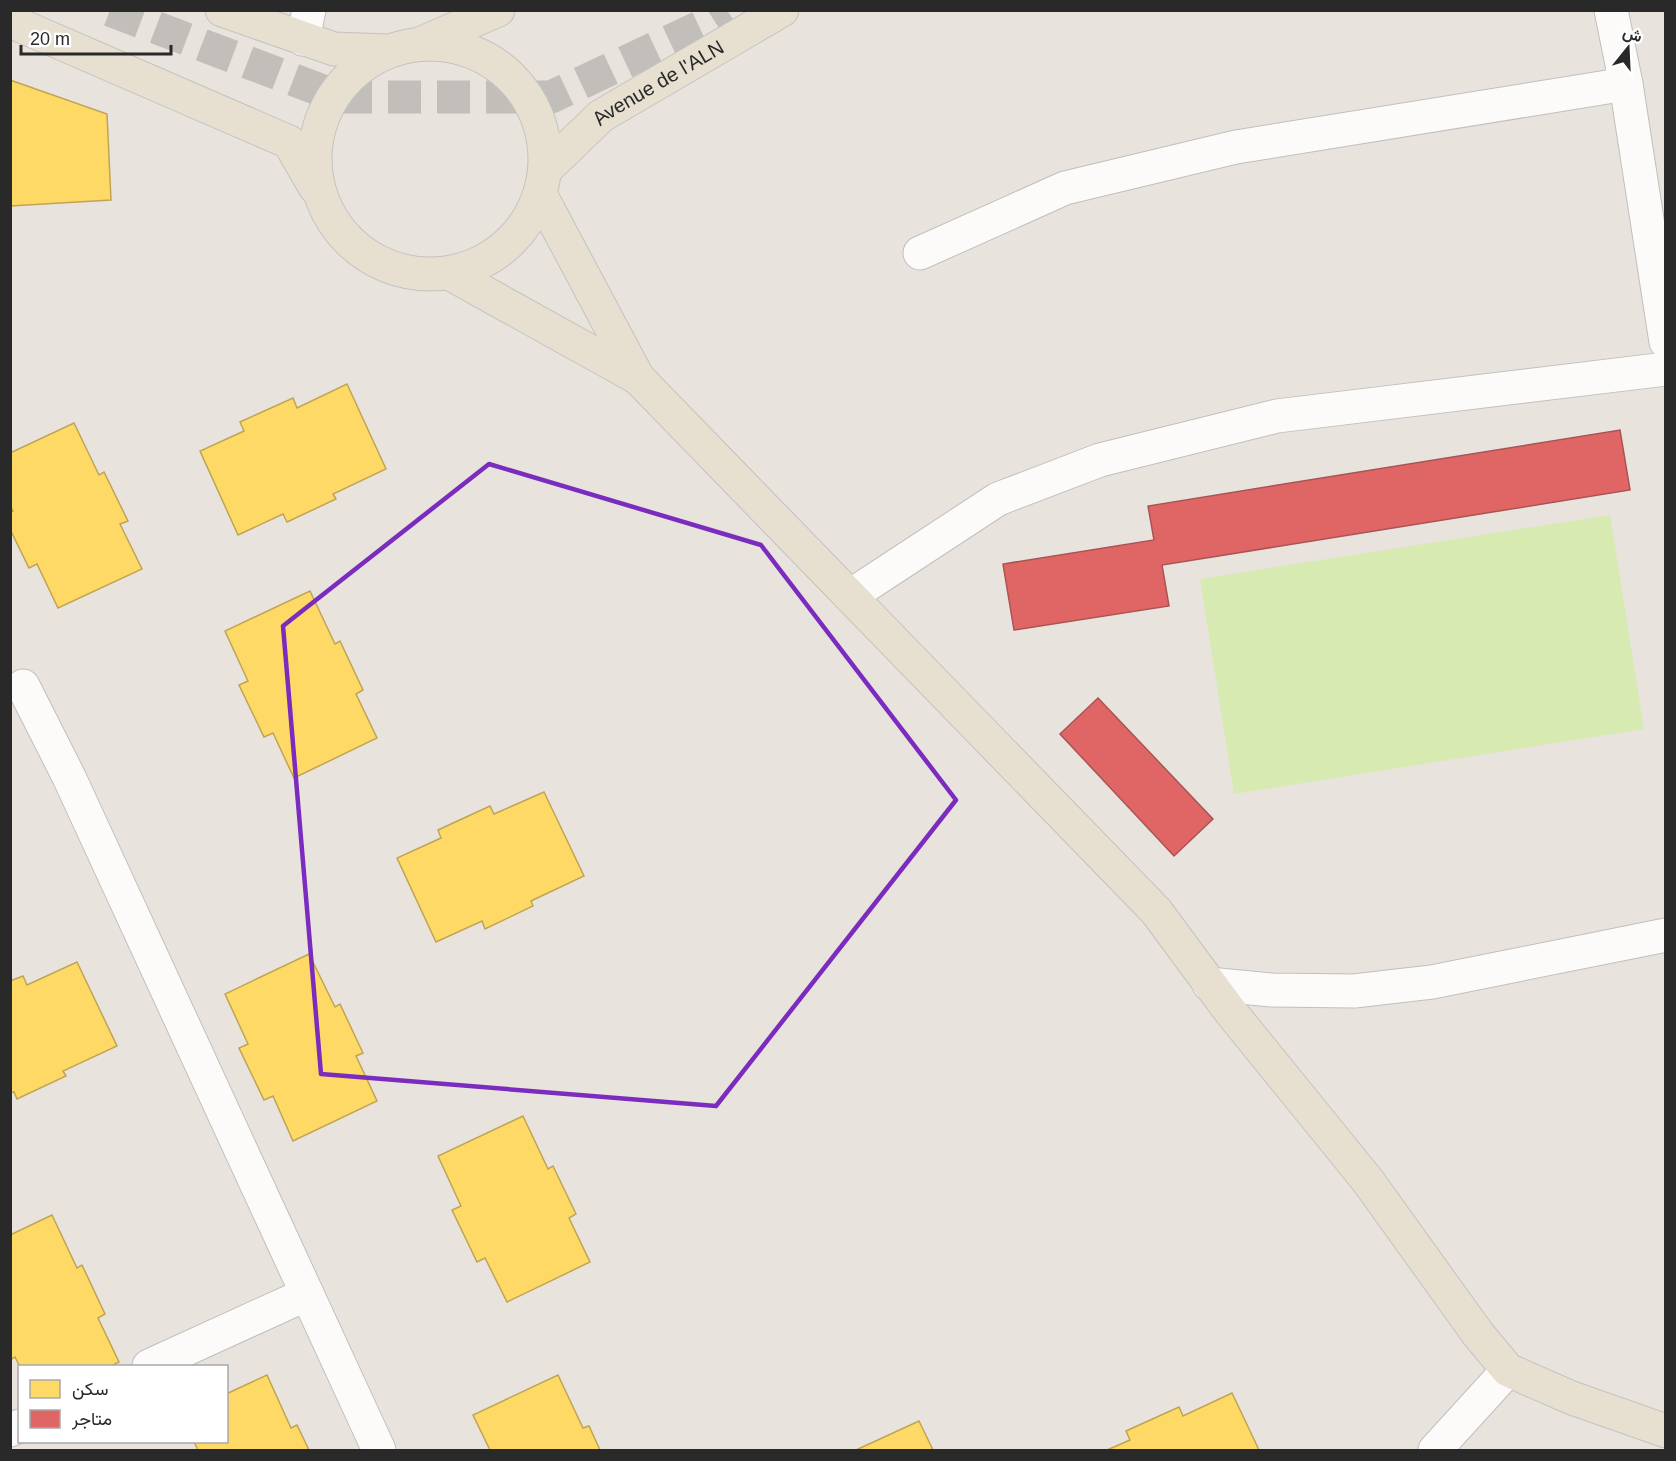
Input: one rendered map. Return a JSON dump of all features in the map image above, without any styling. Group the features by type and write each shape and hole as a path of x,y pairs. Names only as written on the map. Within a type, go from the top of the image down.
{"main road":[{"path":"222,10 306,25 334,49 387,51 419,44 498,10"},
{"name":"Avenue de l'ALN","path":"543,182 601,116 782,10"},
{"path":"10,21 289,142 341,234 363,254 390,268 419,274 449,273 478,264 499,252 517,236 531,216 543,182 543,136 532,104 512,77 484,57 452,46 419,44"},
{"path":"318,193 314,158 320,122 336,90 358,67 387,51"},
{"path":"543,182 638,378"},
{"path":"449,273 638,378 1156,911 1209,984 1368,1181 1479,1334 1508,1370 1572,1398 1665,1431"}],"street":[{"path":"1611,10 1660,269 1665,342"},
{"path":"920,253 1065,188 1236,147 1626,84"},
{"path":"850,596 998,499 1100,460 1277,416 1665,369"},
{"path":"23,686 69,777 379,1450"},
{"path":"1209,984 1272,990 1354,991 1432,982 1665,935"},
{"path":"151,1365 307,1294"},
{"path":"1438,1449 1508,1370"}],"highlighted area":[{"path":"489,464 761,545 956,800 716,1106 321,1074 283,626"}],"green space":[{"path":"1610,515 1644,729 1234,794 1200,579"}],"building: سكن":[{"path":"10,80 107,114 111,200 10,206"},
{"path":"347,384 386,469 333,494 336,499 287,522 283,514 238,535 200,451 244,431 240,422 293,398 297,408"},
{"path":"74,423 99,475 104,472 128,521 120,524 142,569 58,608 37,564 29,568 10,529 10,513 13,511 10,506 10,453"},
{"path":"310,591 335,644 340,641 363,690 356,694 377,738 294,778 273,733 264,737 239,685 248,681 225,631"},
{"path":"544,792 584,876 531,901 533,906 485,929 482,921 436,942 397,858 441,838 438,830 490,806 494,814"},
{"path":"309,954 335,1007 340,1004 363,1053 356,1056 377,1101 293,1141 273,1096 264,1100 239,1048 248,1044 225,994"},
{"path":"77,962 117,1046 63,1071 66,1076 17,1099 14,1092 10,1093 10,981 23,976 27,985"},
{"path":"523,1116 548,1169 553,1166 576,1214 569,1218 590,1262 507,1302 485,1258 477,1262 452,1210 461,1206 438,1156"},
{"path":"52,1215 77,1268 82,1265 105,1314 98,1318 119,1362 113,1365 19,1365 15,1357 10,1360 10,1235"},
{"path":"267,1375 291,1428 297,1425 309,1450 198,1450 194,1443 228,1443 228,1393"},
{"path":"558,1375 583,1428 589,1426 600,1450 490,1450 473,1415"},
{"path":"1232,1393 1259,1450 1107,1450 1130,1440 1126,1431 1179,1407 1183,1416"},
{"path":"919,1421 933,1450 856,1450"}],"building: متاجر":[{"path":"1620,430 1630,490 1162,565 1169,606 1014,630 1003,564 1154,540 1148,506"},
{"path":"1098,698 1213,819 1174,856 1060,734"}],"tunnel":[{"path":"110,10 339,97 551,97 702,26 727,10"}]}
